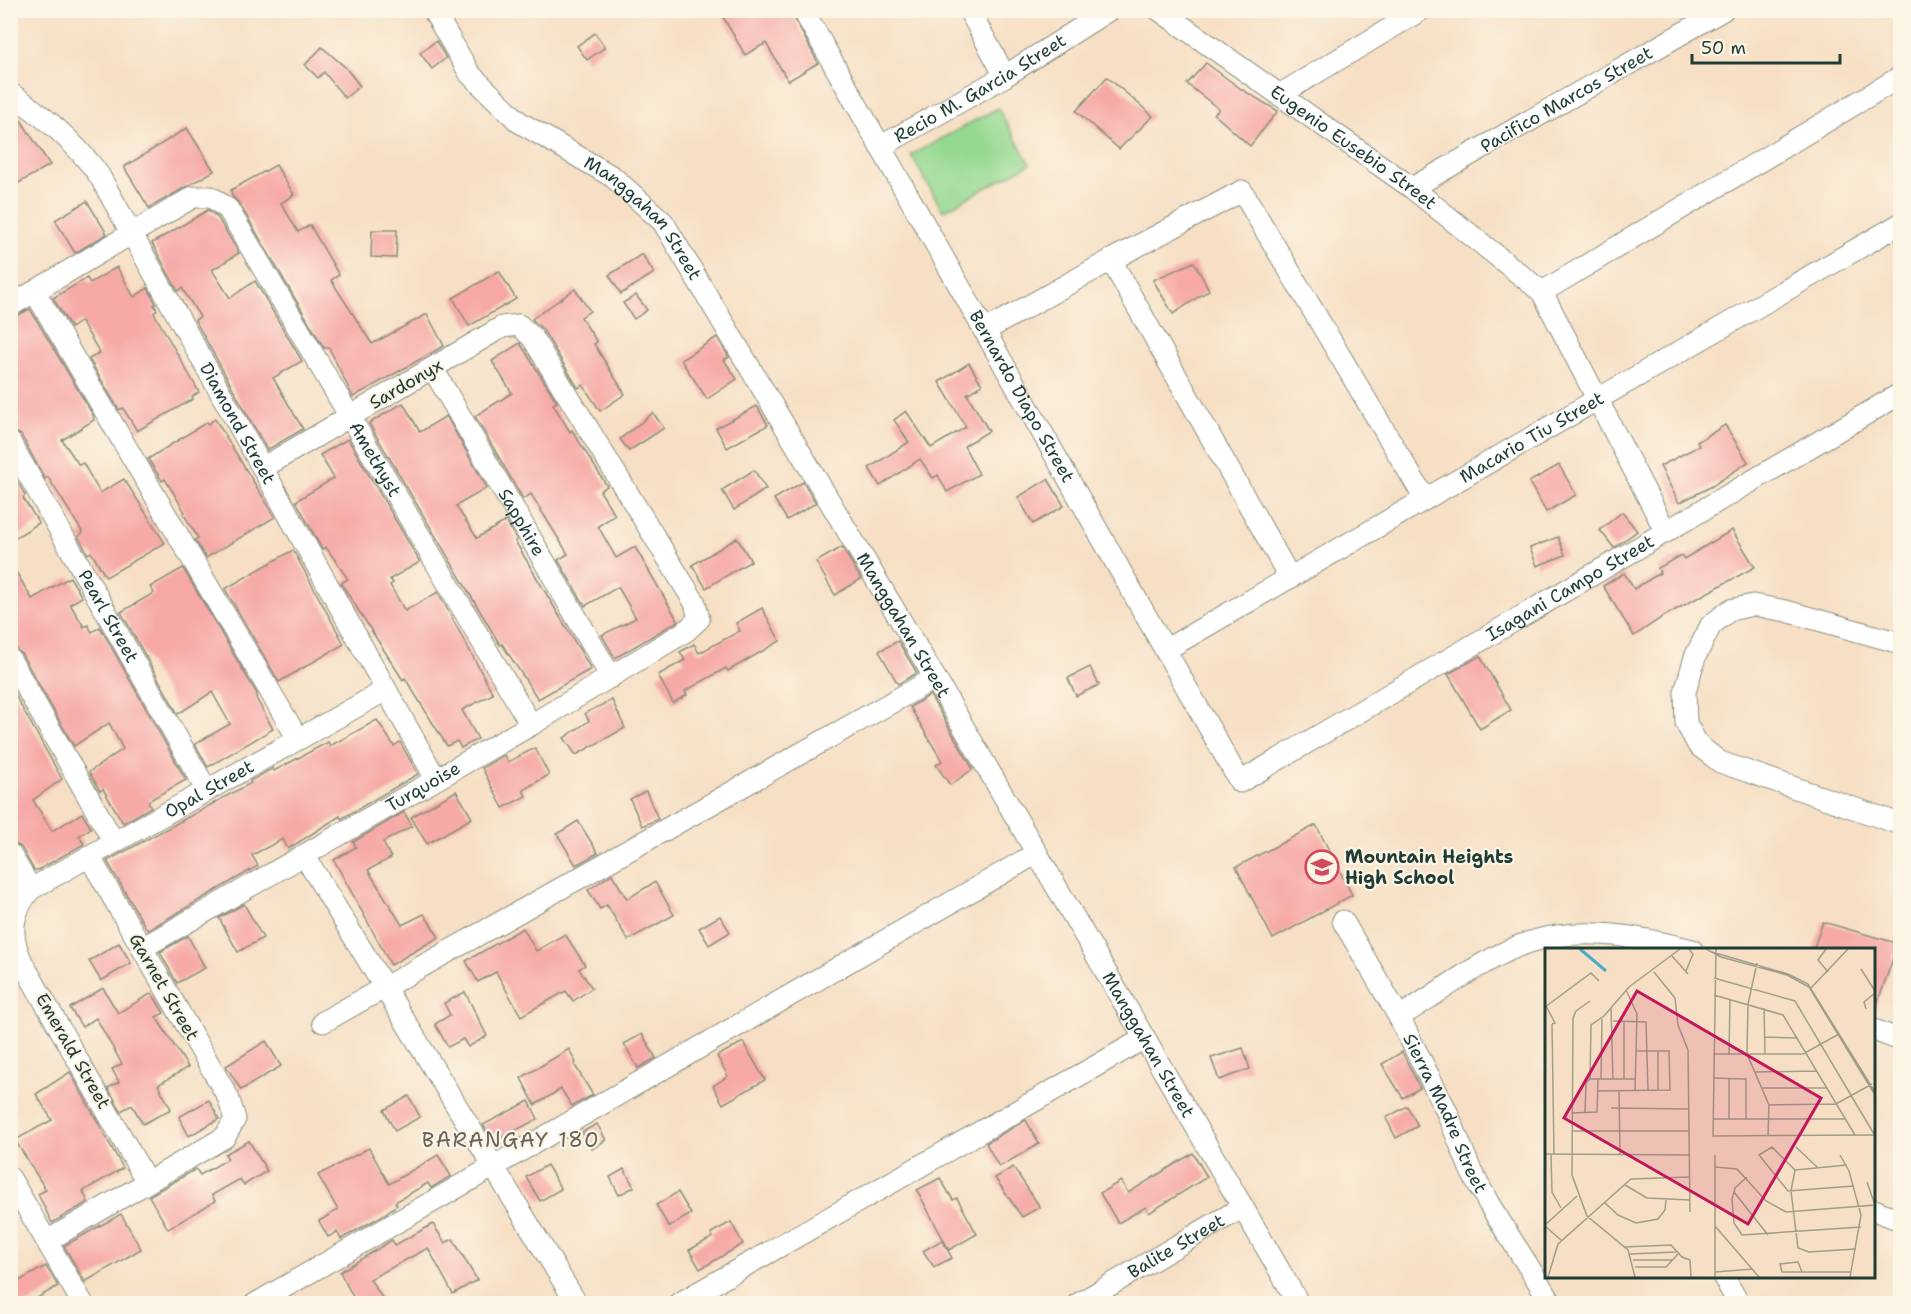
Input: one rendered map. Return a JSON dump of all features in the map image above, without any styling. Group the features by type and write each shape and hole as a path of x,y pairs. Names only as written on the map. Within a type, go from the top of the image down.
{"street":[{"name":"Manggahan Street","path":"433,10 470,74 519,122 613,177 663,222 935,678 1299,1304"},
{"name":"Bernardo Diapo Street","path":"803,10 1240,782"},
{"path":"969,10 1005,76"},
{"name":"Recio M. Garcia Street","path":"880,147 1005,76 1109,10"},
{"name":"Eugenio Eusebio Street","path":"1159,10 1412,188 1542,292 1666,532"},
{"path":"1279,95 1421,10"},
{"name":"Pacifico Marcos Street","path":"1412,188 1724,10"},
{"path":"1542,292 1900,77"},
{"name":"Diamond Street","path":"10,93 45,117 81,150 99,175 264,467 436,779"},
{"path":"984,331 1242,190 1425,499"},
{"name":"Amethyst","path":"132,234 193,197 211,197 228,209 531,725"},
{"name":"Macario Tiu Street","path":"1165,650 1900,224"},
{"path":"10,306 132,234"},
{"path":"1111,260 1290,578"},
{"path":"35,292 298,739"},
{"name":"Sardonyx","path":"264,467 502,327 519,325 532,337 682,582 694,603 699,619"},
{"name":"Sapphire","path":"433,369 611,677"},
{"name":"Isagani Campo Street","path":"1240,782 1900,394"},
{"name":"Pearl Street","path":"10,442 207,791"},
{"path":"1900,643 1786,611 1753,605 1730,610 1711,625 1695,657 1685,693 1686,723 1698,745 1720,762 1900,824"},
{"name":"Turquoise","path":"142,948 531,725 687,631 699,619"},
{"path":"10,659 114,842"},
{"path":"323,1022 935,678"},
{"name":"Opal Street","path":"31,889 386,690"},
{"path":"255,1304 1037,853"},
{"path":"10,854 31,889"},
{"path":"304,855 577,1304"},
{"name":"Garnet Street","path":"89,856 228,1097 235,1119 232,1129 225,1137 147,1182"},
{"name":"Emerald Street","path":"31,889 19,903 13,923 14,945 147,1182"},
{"name":"Sierra Madre Street","path":"1343,921 1398,1017 1447,1112 1471,1171 1489,1204 1552,1304"},
{"path":"1398,1017 1492,960 1530,942 1580,933 1640,937 1684,948"},
{"path":"1875,1030 1900,1040"},
{"path":"678,1304 1145,1038"},
{"path":"10,1178 83,1304"},
{"path":"47,1241 147,1182"},
{"name":"Balite Street","path":"1078,1304 1243,1207"},
{"path":"1875,1210 1900,1221"},
{"path":"1724,1278 1739,1304"}],"green space":[{"path":"998,108 1030,164 943,211 911,155"}],"building":[{"path":"719,10 790,10 818,63 788,81 766,43 745,55"},
{"path":"595,33 605,47 587,60 577,46"},
{"path":"436,41 446,58 432,69 420,53"},
{"path":"322,47 345,67 360,86 345,98 324,72 318,78 305,65"},
{"path":"1206,63 1241,89 1278,111 1250,146 1214,114 1219,109 1187,84"},
{"path":"1107,77 1153,116 1119,149 1076,111"},
{"path":"10,109 17,114 50,165 10,188"},
{"path":"187,128 214,171 149,208 124,167"},
{"path":"276,165 294,195 281,203 298,232 310,225 339,275 331,280 372,344 427,314 444,346 353,397 329,348 324,348 239,203 232,196 231,190"},
{"path":"87,201 107,234 75,253 55,220"},
{"path":"208,210 218,218 239,253 212,270 230,298 255,281 302,361 273,378 303,429 267,450 195,320 200,317 182,288 178,291 152,243"},
{"path":"372,230 397,230 396,258 371,257"},
{"path":"642,254 654,273 621,294 609,275"},
{"path":"1194,262 1209,290 1173,314 1153,280"},
{"path":"117,267 134,297 148,288 156,304 154,305 157,310 154,313 199,392 192,397 193,399 137,431 123,408 119,410 89,359 100,353 81,321 71,328 53,298 87,278 90,283"},
{"path":"499,271 516,299 469,326 453,298"},
{"path":"575,289 590,311 581,317 597,342 594,344 625,394 600,411 583,385 578,388 543,330 532,319"},
{"path":"636,295 647,310 634,319 623,303"},
{"path":"30,309 93,415 94,420 62,440 79,465 83,463 100,493 124,479 165,543 106,577 91,552 88,554 78,536 83,533 48,477 45,479 21,435 10,429 10,319"},
{"path":"717,337 729,357 724,360 737,379 707,399 681,360"},
{"path":"520,343 557,402 553,404 570,432 572,430 607,486 600,491 615,515 598,526 616,558 635,547 678,621 615,658 602,635 636,618 618,587 585,606 558,560 568,554 531,494 523,499 475,416 512,393 492,361"},
{"path":"969,363 982,385 967,394 989,431 964,446 979,474 947,492 938,475 933,478 920,459 880,486 869,468 909,442 894,420 906,411 931,448 966,427 939,382"},
{"path":"403,403 420,432 446,416 487,488 456,506 477,538 506,521 517,540 515,541 591,669 538,699 502,644 500,645 369,423"},
{"path":"757,406 768,425 727,448 716,428"},
{"path":"653,413 664,428 629,451 620,439"},
{"path":"215,419 275,517 206,558 195,540 198,538 183,513 185,512 165,479 162,481 148,459"},
{"path":"1725,425 1748,462 1712,486 1679,503 1660,466 1699,446 1697,442"},
{"path":"348,439 420,562 390,579 393,583 390,585 405,611 438,592 493,694 462,710 478,739 461,748 457,741 447,746 405,678 403,680 341,583 348,579 326,547 322,549 296,501 334,478 320,455"},
{"path":"1559,465 1576,495 1546,512 1529,482"},
{"path":"10,469 25,495 23,498 39,523 10,541"},
{"path":"754,470 766,489 734,510 722,490"},
{"path":"1048,479 1064,506 1033,524 1018,497"},
{"path":"803,482 816,503 787,520 774,499"},
{"path":"1622,512 1637,531 1614,548 1600,530"},
{"path":"1732,530 1755,567 1664,616 1634,636 1603,586 1624,573 1634,589 1660,573 1658,568 1682,555 1684,559"},
{"path":"1558,537 1565,555 1537,566 1530,548"},
{"path":"737,538 751,561 706,588 692,565"},
{"path":"842,547 861,579 835,595 816,562"},
{"path":"293,550 344,644 279,682 225,589"},
{"path":"10,562 32,599 70,577 82,597 70,604 84,627 88,625 92,632 100,627 186,780 148,801 151,807 123,823 103,789 100,791 89,772 123,749 109,723 74,746 21,653 10,646"},
{"path":"183,568 257,694 256,698 273,729 208,767 195,744 230,724 212,692 178,714 121,612 154,593 150,587"},
{"path":"762,608 780,641 728,671 726,668 685,691 687,695 673,703 658,675 685,660 680,652 694,644 699,653 740,631 736,623"},
{"path":"898,641 917,673 898,684 879,651"},
{"path":"1480,656 1511,710 1480,729 1448,674"},
{"path":"1090,667 1099,685 1076,696 1068,678"},
{"path":"10,686 62,779 33,800 52,831 82,813 91,828 79,836 84,844 38,870 34,870 21,847 10,841"},
{"path":"930,695 973,769 950,785 936,765 942,761 910,707"},
{"path":"612,700 625,728 576,755 564,738 589,721 585,713"},
{"path":"377,720 394,746 400,742 418,774 341,819 340,816 288,849 283,839 252,855 258,866 148,930 146,928 107,861 251,783 250,781 273,768 274,771 328,742 330,746"},
{"path":"535,748 549,775 523,790 526,796 503,808 482,768 504,755 508,762"},
{"path":"456,791 472,818 427,844 411,817"},
{"path":"646,791 658,819 642,826 630,799"},
{"path":"404,812 412,826 383,842 391,858 368,870 402,925 424,914 439,937 391,965 334,860 356,847 353,842"},
{"path":"578,821 598,853 576,865 557,834"},
{"path":"1316,825 1352,895 1273,939 1236,867"},
{"path":"612,874 627,899 655,882 674,915 628,940 607,905 600,909 588,890"},
{"path":"244,904 263,938 238,952 219,918"},
{"path":"720,916 730,932 709,945 699,928"},
{"path":"1823,922 1900,944 1900,950 1896,950 1876,1007 1875,948 1814,948"},
{"path":"523,928 536,951 565,934 585,965 579,969 592,988 573,1001 566,991 521,1016 496,972 478,982 466,961"},
{"path":"188,936 205,968 177,983 160,952"},
{"path":"119,943 131,963 101,981 89,961"},
{"path":"103,988 118,1013 152,993 164,1013 156,1017 188,1067 158,1085 171,1109 143,1124 132,1105 121,1111 108,1088 119,1082 112,1069 122,1064 96,1018 82,1027 70,1008"},
{"path":"465,992 487,1036 468,1047 463,1039 448,1047 435,1024 450,1015 444,1003"},
{"path":"642,1034 656,1058 638,1068 624,1044"},
{"path":"266,1041 281,1066 241,1090 226,1066"},
{"path":"743,1042 765,1080 723,1104 713,1086 728,1076 717,1056"},
{"path":"1243,1048 1250,1069 1219,1080 1211,1058"},
{"path":"569,1049 576,1063 574,1064 593,1095 572,1106 561,1089 535,1105 521,1078"},
{"path":"1402,1052 1420,1088 1403,1098 1382,1064"},
{"path":"70,1072 123,1168 83,1191 88,1202 52,1223 38,1194 46,1190 15,1140 52,1120 36,1094"},
{"path":"409,1096 420,1117 395,1131 384,1110"},
{"path":"209,1100 219,1119 189,1136 179,1117"},
{"path":"529,1101 538,1119 493,1142 483,1125"},
{"path":"1407,1106 1418,1126 1396,1138 1386,1118"},
{"path":"1026,1120 1039,1144 999,1167 986,1143"},
{"path":"597,1124 606,1140 592,1149 582,1132"},
{"path":"249,1141 267,1171 244,1185 240,1179 212,1195 215,1201 168,1229 149,1196 196,1169 200,1175 228,1159 225,1154"},
{"path":"369,1148 389,1184 438,1155 451,1176 431,1188 428,1183 395,1202 397,1205 380,1217 341,1239 337,1232 328,1237 319,1221 338,1210 318,1175"},
{"path":"1193,1153 1207,1177 1149,1213 1146,1207 1118,1223 1100,1193 1121,1181 1128,1193"},
{"path":"547,1165 561,1189 540,1201 526,1177"},
{"path":"1013,1167 1040,1207 1022,1217 995,1178"},
{"path":"624,1169 634,1187 619,1195 610,1177"},
{"path":"940,1178 953,1200 957,1198 977,1234 949,1250 917,1190"},
{"path":"678,1192 691,1214 669,1227 656,1205"},
{"path":"121,1214 141,1249 85,1282 64,1246"},
{"path":"731,1222 743,1244 700,1269 689,1250 713,1237 711,1233"},
{"path":"433,1224 445,1243 453,1239 477,1280 453,1294 428,1248 370,1279 386,1304 357,1304 340,1272 392,1240 395,1245"},
{"path":"942,1240 952,1258 934,1267 923,1251"},
{"path":"46,1266 58,1286 27,1304 10,1304 10,1286"}],"place":[{"name":"Mountain Heights High School","path":"1322,867"}],"district":[{"name":"BARANGAY 180","path":"511,1140"}]}
